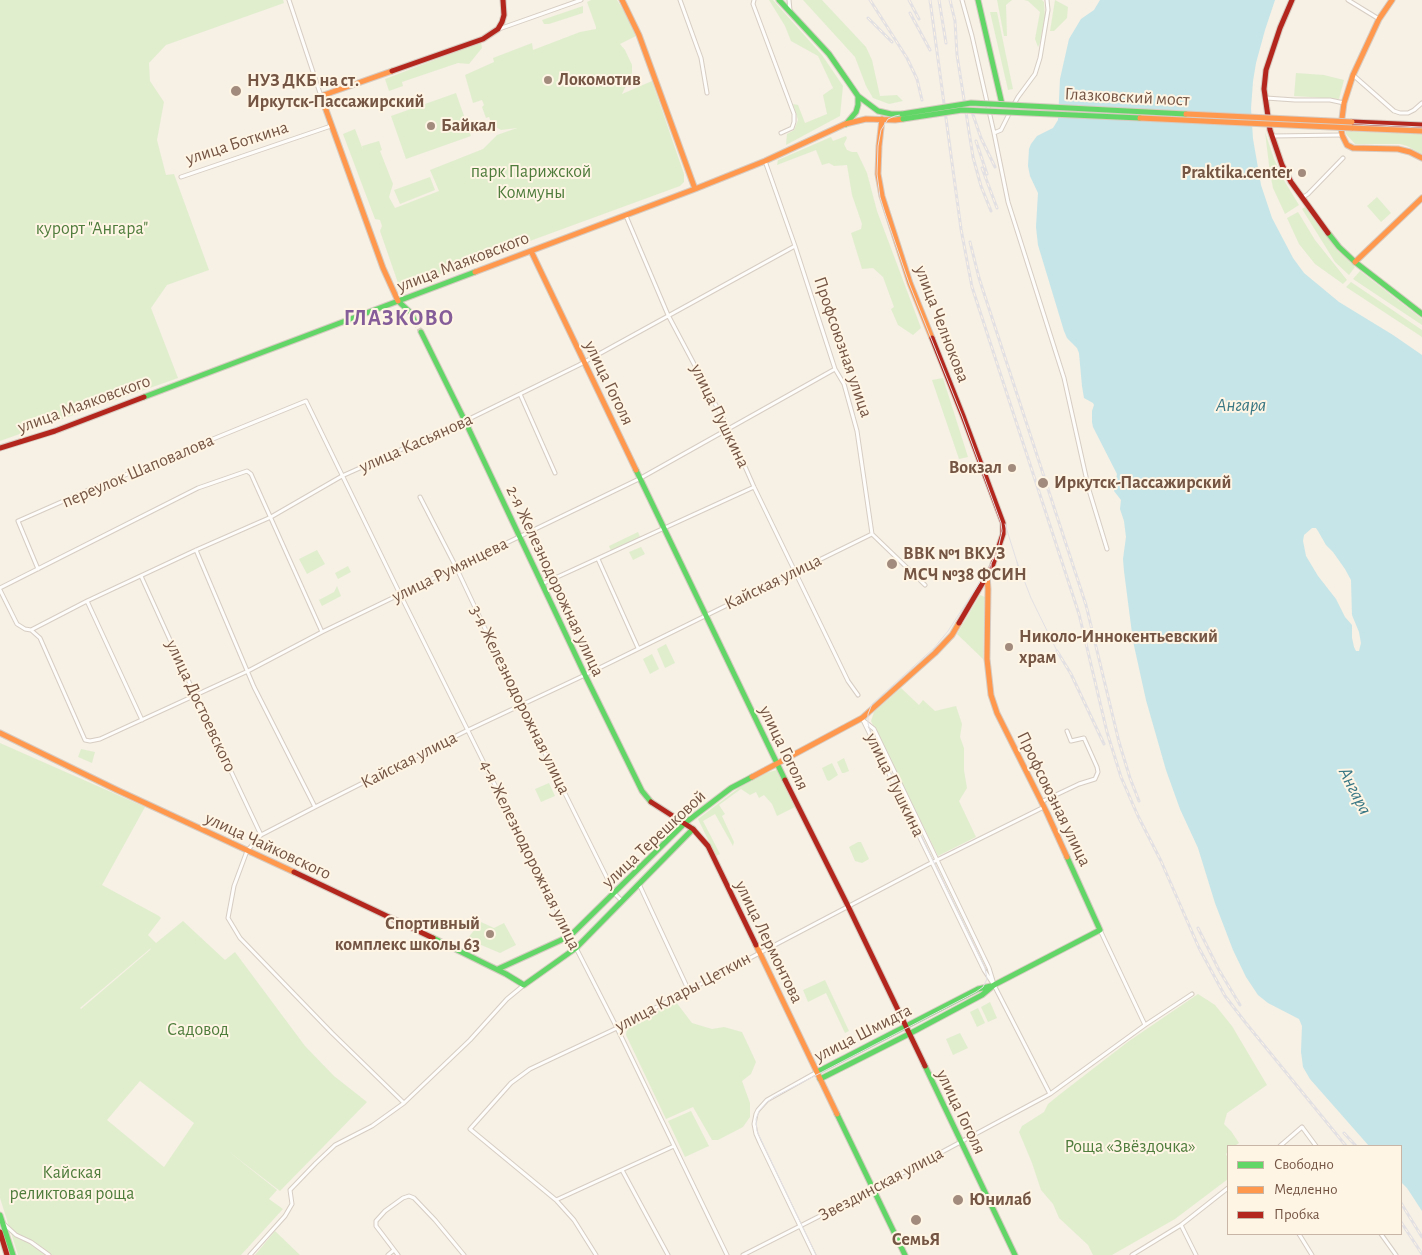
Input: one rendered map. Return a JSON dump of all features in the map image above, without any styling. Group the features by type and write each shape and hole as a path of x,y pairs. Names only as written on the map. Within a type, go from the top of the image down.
{"main road":[{"path":"415,322 411,313 398,301 383,268 321,96 483,39 498,29 502,22 504,15 503,0"},
{"path":"622,0 639,34 695,189"},
{"path":"780,0 829,54 858,96 878,111 902,116"},
{"path":"978,0 1002,104"},
{"path":"1292,0 1266,70 1264,89 1271,133 1282,165 1302,198 1339,247 1355,262 1422,314"},
{"path":"1392,0 1378,19 1353,76 1344,103 1341,126 1342,136 1347,145 1353,148 1398,149 1422,158"},
{"path":"845,124 856,112 858,96"},
{"name":"Глазковский мост","path":"902,116 961,104 1002,104 1352,125"},
{"name":"Глазковский мост","path":"902,116 962,110 986,110 1352,125"},
{"path":"882,119 890,114"},
{"name":"улица Маяковского","path":"1,449 63,428 626,216 765,161 845,124 866,119 895,120 902,116"},
{"name":"улица Челнокова","path":"882,119 878,174 884,204 910,283 1003,523 1003,534"},
{"path":"1352,125 1422,126"},
{"path":"1352,125 1422,131"},
{"path":"1355,262 1422,198"},
{"name":"улица Гоголя","path":"531,251 776,764 848,906 1015,1255"},
{"name":"2-я Железнодорожная улица","path":"421,332 642,791 652,804 685,824"},
{"name":"улица Терешковой","path":"498,970 570,936 685,824 731,788 862,718 935,653 952,635 987,574 999,549 1003,534"},
{"name":"Профсоюзная улица","path":"987,574 987,659 991,694 996,713 1043,804 1100,930"},
{"name":"улица Чайковского","path":"0,733 498,970 524,985"},
{"name":"улица Лермонтова","path":"685,824 693,829 708,846 905,1255"},
{"name":"улица Терешковой","path":"524,985 576,948 693,829"},
{"name":"улица Шмидта","path":"820,1079 909,1034 982,994 994,985 1100,930"},
{"name":"улица Шмидта","path":"817,1072 978,989 994,985"},
{"path":"0,1215 13,1255"},
{"path":"0,1232 7,1255"}],"street":[{"path":"288,0 321,96"},
{"path":"498,29 581,0"},
{"path":"680,0 701,58 707,93"},
{"path":"754,0 753,4 794,114 792,128 781,133"},
{"path":"789,0 790,10"},
{"path":"962,0 972,36 1008,202 1064,378 1089,490 1108,549"},
{"path":"994,133 1001,130 1018,97 1035,74 1040,58 1048,10 1047,0"},
{"path":"1348,0 1378,19"},
{"path":"1353,76 1394,111 1408,113 1422,103"},
{"path":"1265,98 1330,100 1344,103"},
{"name":"улица Боткина","path":"181,176 331,126"},
{"path":"1271,133 1342,136"},
{"path":"1302,198 1343,158"},
{"name":"Профсоюзная улица","path":"765,161 835,369 844,384 857,431 872,534"},
{"name":"улица Пушкина","path":"626,216 668,315 728,428 794,572 848,681 858,695"},
{"name":"улица Касьянова","path":"31,630 87,601 271,517 342,476 465,421 584,362 795,246"},
{"name":"улица Румянцева","path":"31,630 40,638 85,740 100,739 248,671 322,632 639,479 835,369"},
{"path":"520,394 555,473"},
{"name":"4-я Железнодорожная улица","path":"306,401 400,594 617,1028 727,1255"},
{"name":"переулок Шаповалова","path":"38,569 18,522 94,488 306,401"},
{"path":"31,630 17,624 0,589 198,488 249,471 322,632"},
{"path":"542,585 754,487"},
{"name":"3-я Железнодорожная улица","path":"420,497 615,894 622,901"},
{"path":"872,534 926,585"},
{"name":"Кайская улица","path":"404,1104 240,938 228,918 234,886 246,851 261,835 315,807 468,730 585,675 872,534"},
{"path":"196,550 254,687 315,807"},
{"path":"598,559 638,648"},
{"name":"улица Достоевского","path":"142,576 195,696 261,835"},
{"path":"87,601 142,720"},
{"name":"улица Пушкина","path":"862,718 874,729 938,859 989,968 994,985"},
{"name":"улица Пушкина","path":"862,718 984,970 994,985 1050,1094"},
{"name":"улица Клары Цеткин","path":"556,1200 470,1129 511,1083 530,1068 617,1028 1079,784 1095,779 1098,767 1084,738 1071,741 1067,732"},
{"path":"639,884 688,990"},
{"name":"Профсоюзная улица","path":"1100,930 1145,1025"},
{"name":"улица Терешковой","path":"250,1255 285,1216 293,1201 290,1190 316,1163 335,1145 372,1126 404,1104 470,1040 507,999 524,985"},
{"name":"Звездинская улица","path":"743,1255 873,1189 1050,1094 1145,1025 1192,994"},
{"name":"улица Шмидта","path":"800,1226 760,1142 754,1120 758,1110 767,1100 817,1072"},
{"path":"1281,1145 1302,1127 1315,1145"},
{"path":"596,1255 574,1220 556,1200 674,1146"},
{"path":"622,1170 668,1255"},
{"path":"1132,1255 1181,1225 1227,1189"},
{"path":"398,1255 376,1226 376,1221 385,1211 409,1196 414,1198 436,1220 464,1255"},
{"path":"2,1223 49,1255"},
{"path":"1181,1225 1196,1255"},
{"path":"800,1226 814,1255"},
{"path":"1300,1235 1312,1255"},
{"path":"1382,1235 1396,1255"},
{"path":"388,1255 394,1250"}],"green space":[{"name":"курорт \"Ангара\"","path":"0,0 283,0 284,3 166,45 149,63 150,81 164,102 157,140 166,175 174,174 209,270 167,285 151,308 178,378 0,441"},
{"name":"парк Парижской Коммуны","path":"591,0 617,0 632,24 636,36 620,44 632,65 632,73 622,94 652,81 684,174 684,182 680,186 407,286 401,286 398,283 380,231 382,226 380,220 375,219 343,134 355,129 363,150 362,146 379,141 382,150 380,151 393,184 389,197 395,208 439,191 430,170 483,149 497,135 517,128 501,130 492,125 489,117 486,118 482,107 484,105 482,100 473,103 465,75 494,62 493,58 532,43 533,50 580,32 596,29 587,2"},
{"path":"769,0 773,0 822,55 843,86 840,116 786,145 787,134 794,130 798,120 793,104 798,105 805,123 827,114 823,95 833,88 818,56 791,41 785,26"},
{"path":"803,0 822,0 866,47 872,60 880,96 897,95 903,101 889,104 873,98 866,86 855,57"},
{"path":"997,0 1012,0 1006,5 1007,36 1004,36"},
{"path":"1024,0 1042,0 1044,2 1045,16 1038,47 1035,39 1040,12 1028,1"},
{"path":"1055,0 1068,7 1067,18 1054,31 1050,31"},
{"path":"583,6 583,13 549,24 544,24 542,20"},
{"path":"990,12 997,12 1013,89 1008,90"},
{"path":"481,42 482,48 469,64 458,63 402,82 403,86 389,91 385,79"},
{"path":"1296,73 1324,75 1344,80 1339,99 1294,96"},
{"name":"Байкал","path":"456,93 471,136 406,159 391,116"},
{"path":"1346,131 1422,134 1422,154 1400,144 1355,144 1346,134"},
{"path":"1265,132 1274,159 1299,205 1285,214 1273,188"},
{"path":"846,136 844,144 847,150 857,152 867,173 877,211 921,328 913,335 898,325 891,309 894,307 883,277 873,268 862,269 851,233 861,229 862,224 852,195 847,165 834,166 829,163 822,165 816,150 777,165 778,160 831,137 833,141"},
{"path":"430,177 435,190 400,204 394,190"},
{"path":"1377,197 1391,213 1381,222 1367,206"},
{"path":"1305,207 1336,249 1355,267 1349,275 1335,262 1302,209"},
{"path":"1298,212 1315,240 1347,280 1343,284 1315,264 1299,244 1287,218"},
{"path":"1360,271 1422,319 1422,325 1353,279"},
{"path":"1351,282 1422,330 1422,337 1346,287"},
{"path":"943,378 968,457 959,459 932,380"},
{"path":"638,532 640,537 611,551 609,546"},
{"path":"641,547 645,554 633,560 629,552"},
{"path":"317,550 325,564 307,574 299,559"},
{"path":"348,566 351,572 338,579 335,573"},
{"path":"337,586 341,596 322,606 319,600 334,592"},
{"path":"980,595 985,597 983,659 957,634"},
{"path":"666,644 675,663 665,668 657,649"},
{"path":"652,654 659,669 650,674 643,659"},
{"path":"901,688 919,705 923,700 935,711 956,706 962,724 960,737 964,748 964,770 967,788 959,801 976,837 938,856 871,721 874,712"},
{"name":"Кайская реликтовая роща","path":"0,743 145,807 102,885 161,918 148,935 156,943 183,921 225,960 235,952 305,1046 334,1076 367,1102 280,1191 228,1151 277,1190 269,1199 283,1209 241,1255 18,1255 0,1198","holes":["151,948 81,1009 80,1008","140,1081 194,1123 164,1167 107,1120"]},
{"path":"81,749 95,752 92,763 78,757"},
{"path":"844,758 849,771 842,773 837,762"},
{"path":"832,763 838,775 829,781 822,768"},
{"path":"777,770 795,807 777,816 772,804 764,795 759,798 756,792 750,795 741,789 719,805 725,814 722,816 734,842 733,846 715,814 703,821 720,854 716,856 698,819 744,784 762,774"},
{"path":"549,783 555,796 541,802 535,789"},
{"path":"861,842 869,859 862,863 855,861 849,847"},
{"name":"Спортивный комплекс школы 63","path":"481,922 494,928 504,923 516,945 500,953 467,939"},
{"path":"825,980 849,1031 845,1033 826,993 808,1002 803,990"},
{"name":"Роща «Звёздочка»","path":"1198,994 1215,1005 1232,1026 1267,1085 1227,1113 1224,1124 1239,1143 1236,1145 1227,1145 1227,1180 1175,1219 1112,1255 1093,1255 1088,1245 1059,1218 1053,1204 1041,1190 1019,1132 1022,1126 1044,1112 1048,1104 1129,1041"},
{"path":"676,1002 692,1023 712,1029 724,1027 742,1032 756,1062 751,1074 742,1081 750,1103 750,1117 743,1127 718,1140 712,1140 693,1107 666,1119 626,1035 627,1028 635,1022"},
{"path":"990,1002 997,1018 988,1022 981,1007"},
{"path":"978,1008 985,1023 977,1027 970,1012"},
{"path":"960,1033 968,1048 953,1055 946,1039"},
{"path":"691,1111 709,1146 685,1157 668,1121"},
{"path":"275,1231 300,1255 255,1255"}],"water":[{"name":"Ангара","path":"1100,0 1275,0 1256,63 1251,108 1253,139 1261,185 1272,218 1293,258 1304,273 1339,302 1422,355 1422,1211 1402,1183 1402,1145 1368,1145 1310,1079 1303,1067 1301,1052 1302,1026 1299,1019 1268,1003 1258,995 1246,977 1233,950 1215,903 1198,848 1180,809 1166,770 1146,700 1133,641 1123,559 1126,537 1124,521 1120,509 1121,500 1114,491 1117,474 1093,427 1092,411 1094,405 1084,398 1079,353 1064,331 1038,245 1036,227 1038,193 1030,176 1028,166 1031,144 1037,136 1053,128 1058,120 1060,79 1069,39 1081,19 1094,10","holes":["1312,528 1316,528 1326,545 1333,552 1351,580 1352,615 1359,632 1361,643 1359,651 1356,651 1354,647 1352,625 1306,556 1303,541 1304,535"]}],"pier":[{"path":"1057,105 1254,115 1254,126 1056,116"}],"tunnel":[{"path":"415,322 421,332"}],"tram line":[{"path":"816,1255 757,1131 756,1119 759,1111 774,1097 976,992 983,987 987,979 985,968 870,731 868,723 868,714 872,704 934,648 948,631 989,568 998,549 1002,531 1001,523 962,416 909,283 880,197 877,174 878,146 881,130 888,119 895,116 968,105 1422,127"},
{"path":"1005,524 1031,598 1057,651"},
{"path":"991,564 992,575 1004,581 1011,579 1017,574 1017,562"}],"railway":[{"path":"870,0 907,58 917,79 922,100"},
{"path":"909,0 919,19"},
{"path":"930,0 961,229 972,287 1079,614 1107,732 1121,777 1161,861 1199,948 1225,996 1345,1145"},
{"path":"939,0 946,43"},
{"path":"950,0 955,21 957,55 973,157 981,186 991,211"},
{"path":"910,13 930,50"},
{"path":"868,18 892,42"},
{"path":"971,109 981,138 995,167"},
{"path":"976,141 987,174"},
{"path":"982,168 997,208"},
{"path":"970,242 979,278 1086,605 1119,742 1139,801"},
{"path":"1057,651 1071,674 1104,744"},
{"path":"1198,928 1219,970 1240,1005"},
{"path":"1344,1133 1355,1145"},
{"path":"1402,1205 1422,1237"},
{"path":"1402,1224 1422,1254"}],"traffic: fast":[{"path":"779,0 829,54 858,96 878,111 902,114"},
{"path":"978,0 1002,104"},
{"path":"846,124 856,112 858,96"},
{"path":"902,114 971,103 1186,114"},
{"path":"903,119 962,110 1140,118"},
{"path":"1328,233 1355,262 1422,314"},
{"path":"144,397 475,272"},
{"path":"398,301 411,313 415,322"},
{"path":"421,332 585,675 642,791 651,802"},
{"path":"636,470 785,780"},
{"path":"498,969 570,936 685,823 731,788 752,777"},
{"path":"433,938 506,974 524,985 576,948 693,829"},
{"path":"820,1079 909,1034 982,995 994,985 1100,930 1067,857"},
{"path":"817,1072 978,989 991,986"},
{"path":"925,1066 1015,1255"},
{"path":"837,1114 905,1255"},
{"path":"0,1215 13,1255"}],"traffic: slow":[{"path":"475,272 695,189 639,35 622,0"},
{"path":"1392,0 1379,19 1353,75 1344,103 1341,126 1342,135 1347,145 1353,148 1398,149 1422,158"},
{"path":"392,71 321,96 383,268 398,301"},
{"path":"1186,114 1352,122"},
{"path":"1140,118 1352,128"},
{"path":"695,189 765,161 845,124 866,119 903,119"},
{"path":"882,119 878,174 882,196 910,283 932,338"},
{"path":"1352,128 1422,131"},
{"path":"1355,262 1422,198"},
{"path":"531,251 636,470"},
{"path":"987,575 987,659 991,695 997,713 1067,857"},
{"path":"752,777 862,718 935,653 952,635 959,623"},
{"path":"0,733 117,790 294,872"},
{"path":"756,945 837,1114"}],"traffic: jam":[{"path":"392,71 483,39 498,29 502,22 504,15 503,0"},
{"path":"1292,0 1266,70 1264,89 1270,130 1282,165 1291,182 1328,233"},
{"path":"1352,122 1422,125"},
{"path":"932,338 1003,523 1003,534 992,567 959,623"},
{"path":"0,448 55,431 144,397"},
{"path":"785,780 925,1066"},
{"path":"651,802 693,829 708,846 756,945"},
{"path":"294,872 433,938"},
{"path":"0,1232 7,1255"}],"place":[{"name":"Локомотив","path":"548,80"},
{"name":"НУЗ ДКБ на ст. Иркутск-Пассажирский","path":"236,91"},
{"name":"Байкал","path":"431,126"},
{"name":"Praktika.center","path":"1302,173"},
{"name":"Вокзал","path":"1012,468"},
{"name":"Иркутск-Пассажирский","path":"1043,483"},
{"name":"ВВК №1 ВКУЗ МСЧ №38 ФСИН","path":"892,564"},
{"name":"Николо-Иннокентьевский храм","path":"1009,647"},
{"name":"Спортивный комплекс школы 63","path":"490,934"},
{"name":"Юнилаб","path":"958,1200"},
{"name":"СемьЯ","path":"916,1220"}],"district":[{"name":"ГЛАЗКОВО","path":"399,318"}],"park label":[{"name":"Садовод","path":"198,1030"}]}
